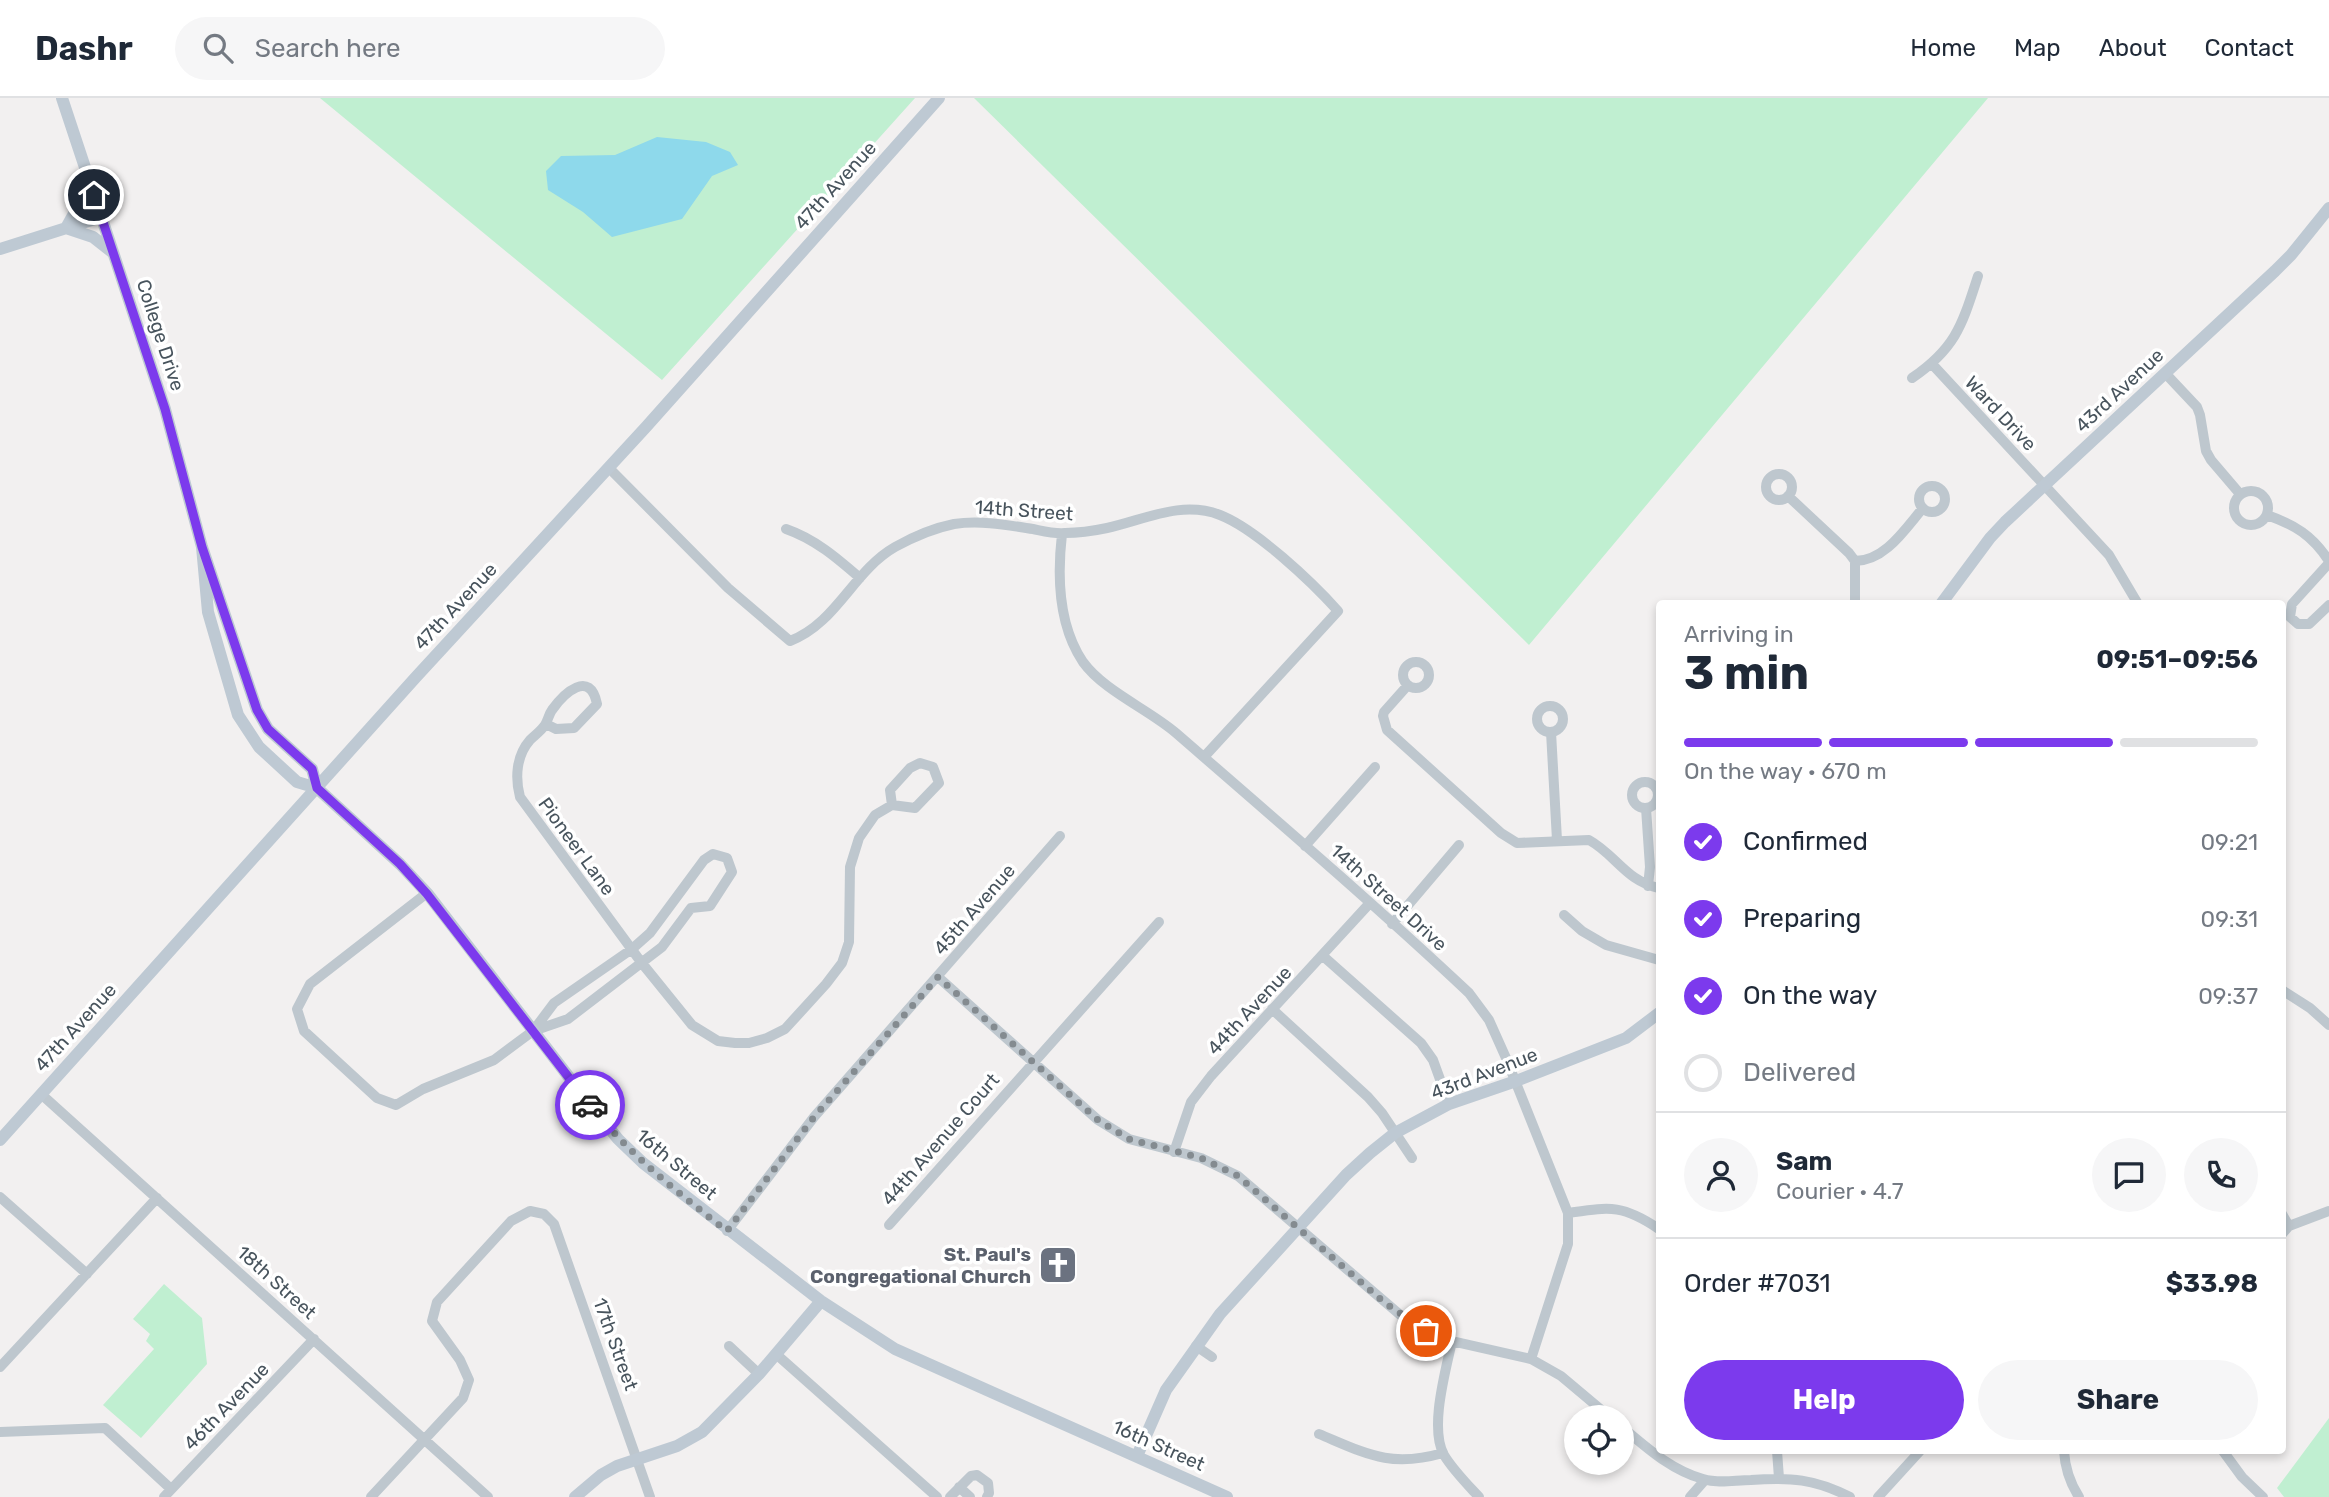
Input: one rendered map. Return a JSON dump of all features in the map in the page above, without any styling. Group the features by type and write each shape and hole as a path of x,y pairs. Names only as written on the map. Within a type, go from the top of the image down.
{"street":[{"name":"College Drive","path":"62,98 165,409 202,547 257,710 268,729 312,769 317,788"},
{"name":"47th Avenue","path":"0,1140 609,468 939,98"},
{"path":"66,228 80,203 86,173"},
{"name":"43rd Avenue","path":"1944,600 1990,538 2291,255 2329,208"},
{"path":"0,249 101,217"},
{"path":"66,228 93,237 112,252"},
{"path":"1912,378 1932,364 1955,337 1978,276"},
{"name":"Ward Drive","path":"1932,364 2109,555 2136,600"},
{"path":"2165,373 2196,407 2200,415 2206,451 2240,494"},
{"name":"14th Street","path":"609,468 728,589 790,641 808,634 836,608 860,578 893,548 931,530 955,524 999,524 1062,534 1106,528 1165,511 1191,509 1218,514 1242,525 1338,611 1204,757"},
{"path":"2251,491 2262,494 2268,503 2267,515 2254,525 2239,519 2234,509 2236,499 2240,494 2251,491"},
{"path":"1788,496 1855,561 1855,600"},
{"path":"1855,561 1867,561 1882,552 1923,508"},
{"path":"2267,515 2294,525 2320,547 2329,562 2292,604 2290,617 2298,624 2309,624 2329,605"},
{"path":"786,529 831,553 860,578"},
{"name":"14th Street Drive","path":"1062,534 1060,594 1065,625 1084,662 1105,682 1168,727 1305,846 1469,993 1489,1020 1567,1213 1568,1244 1531,1359"},
{"name":"College Drive","path":"202,547 208,612 238,715 259,747 298,782 317,788"},
{"name":"Pioneer Lane","path":"546,724 556,729 574,729 597,704 595,694 588,687 581,685 571,689 551,711 546,724 527,743 517,771 520,797 640,962 692,1026 718,1041 749,1043 785,1029 842,963 849,942 850,867 854,851 865,826 875,815 892,805"},
{"path":"1408,685 1384,712 1387,730 1513,842 1589,840 1632,877 1654,887"},
{"path":"1551,732 1557,840"},
{"path":"920,763 933,767 939,783 915,808 892,805 890,790 910,768 920,763"},
{"path":"1305,846 1375,768"},
{"name":"16th Street","path":"317,788 400,864 427,894 618,1139 643,1163 727,1231 821,1301 895,1349 1227,1497"},
{"path":"1646,808 1654,887"},
{"name":"45th Avenue","path":"727,1231 814,1117 1060,836"},
{"path":"1392,924 1459,845"},
{"path":"427,894 310,984 298,1009 304,1031 377,1098 396,1105 423,1089 494,1060 533,1031 554,1003 632,949 650,933 704,860 713,854 727,858 732,872 710,906 691,908 677,897"},
{"name":"44th Avenue","path":"1174,1152 1191,1102 1369,904"},
{"path":"533,1031 568,1019 662,947 691,908"},
{"path":"1564,915 1591,938 1656,959"},
{"name":"44th Avenue Court","path":"889,1225 1159,922"},
{"path":"1322,956 1421,1043 1433,1060 1449,1104"},
{"path":"938,977 1098,1120 1118,1134 1214,1163 1238,1176 1405,1319 1452,1341 1531,1359 1561,1376 1596,1405"},
{"path":"2286,993 2310,1008 2329,1025"},
{"path":"1272,1009 1368,1097 1412,1158"},
{"name":"43rd Avenue","path":"1136,1456 1166,1390 1220,1314 1346,1175 1395,1133 1449,1104 1516,1082 1626,1038 1656,1015"},
{"name":"18th Street","path":"41,1094 488,1497"},
{"path":"0,1197 87,1274"},
{"path":"0,1367 157,1198"},
{"path":"1567,1213 1619,1208 1656,1228"},
{"name":"17th Street","path":"425,1440 463,1398 469,1380 460,1360 432,1321 437,1302 511,1221 530,1211 544,1214 554,1224 650,1497"},
{"path":"2286,1230 2329,1211"},
{"path":"575,1497 601,1475 637,1458 677,1446 702,1432 759,1374 821,1301"},
{"name":"46th Avenue","path":"168,1493 314,1339"},
{"path":"1452,1341 1439,1414 1443,1452 1479,1497"},
{"path":"729,1346 759,1374"},
{"path":"1196,1346 1212,1357"},
{"path":"776,1354 937,1497"},
{"path":"0,1432 105,1427 168,1493"},
{"path":"1319,1434 1364,1453 1387,1459 1421,1459 1443,1452"},
{"path":"1634,1437 1657,1457 1683,1472 1705,1480 1809,1480 1844,1495"},
{"path":"372,1497 425,1440"},
{"path":"1777,1454 1779,1478"},
{"path":"1878,1497 1917,1454"},
{"path":"2065,1454 2069,1476 2079,1497"},
{"path":"2225,1454 2242,1477 2263,1497"},
{"path":"950,1497 971,1476 981,1476 990,1487 987,1497"},
{"path":"1690,1497 1705,1480"},
{"path":"959,1488 970,1497"}],"green space":[{"path":"320,98 915,98 662,380"},
{"path":"974,98 1988,98 1529,645"},
{"path":"164,1284 202,1318 207,1364 141,1438 103,1405 154,1349 146,1341 150,1334 133,1319"},
{"path":"2329,1418 2329,1497 2284,1497 2277,1488"}],"water":[{"path":"657,137 706,142 730,152 738,165 712,176 682,219 612,237 583,212 548,190 546,171 561,156 615,155"}],"way so far":[{"path":"590,1105 618,1139 643,1163 727,1231 814,1117 938,977 1098,1120 1129,1139 1201,1158 1238,1176 1385,1303 1426,1331"}],"place":[{"name":"St. Paul's Congregational Church","path":"1058,1265"}],"route":[{"path":"94,195 165,409 202,547 257,710 268,729 312,769 317,788 400,864 454,926 590,1105"}]}
